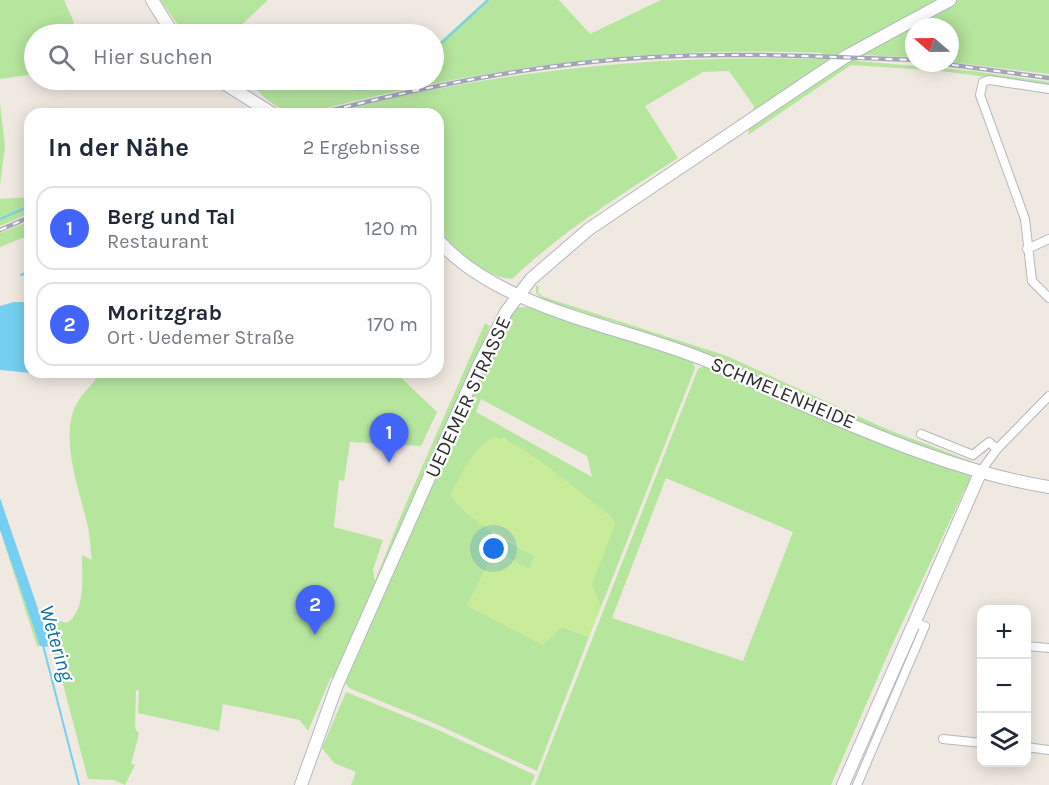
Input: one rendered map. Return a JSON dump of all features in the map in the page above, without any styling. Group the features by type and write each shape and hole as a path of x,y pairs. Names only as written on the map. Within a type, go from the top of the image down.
{"street":[{"path":"152,0 167,24"},
{"name":"UEDEMER STRASSE","path":"301,785 337,685 479,365 506,312 531,279 609,215 845,57 950,0"},
{"path":"1049,89 989,80 983,82 980,87 980,95 1024,219 1032,281 1049,298"},
{"path":"235,90 263,108"},
{"path":"1027,249 1049,239"},
{"name":"SCHMELENHEIDE","path":"444,245 477,275 518,296 701,358 798,402 981,471 1049,487"},
{"path":"843,785 981,471 997,448 1049,396"},
{"path":"921,434 973,455 989,442 997,448"},
{"path":"857,785 925,626 913,623"},
{"path":"1031,646 1049,648"},
{"path":"943,739 977,743"},
{"path":"1031,748 1049,750"}],"green space":[{"path":"0,0 64,0 74,24 24,24 24,75 0,79"},
{"path":"160,0 268,0 243,24 178,24"},
{"path":"486,0 559,0 590,34 661,0 942,0 913,18 905,18 905,23 752,116 754,106 729,71 703,72 645,106 678,158 570,230 512,279 481,268 462,254 444,236 444,108 351,108 432,90 444,90 447,87 569,69 692,60 815,59 822,53 756,51 625,57 560,63 444,82 444,38"},
{"path":"958,0 1049,0 1049,74 959,63 959,18 925,18"},
{"path":"905,29 905,57 866,55 857,61 905,65 905,69 851,65 748,135 750,126 848,60"},
{"path":"972,71 1049,82 1049,85 949,72"},
{"path":"258,90 404,90 328,108 278,107"},
{"path":"0,104 5,146 0,185"},
{"path":"24,197 24,216 0,226 0,199"},
{"path":"24,223 24,237 0,247 0,233"},
{"path":"536,285 539,287 538,293 544,297 727,356 884,428 973,462 970,464 856,421 672,344 543,299 536,293"},
{"path":"527,307 578,325 607,329 691,358 695,368 601,607 591,584 615,524 610,516 538,461 503,438 492,533 535,556 529,569 495,551 467,606 562,627 589,637 537,771 436,724 349,688 344,681 499,332 514,308","holes":["481,399 587,456 592,477 476,412"]},
{"path":"485,323 490,326 445,435 336,678 331,677 308,731 300,720 223,704 219,731 138,713 139,691 136,690 135,728 139,734 131,764 135,765 125,785 114,780 88,779 46,620 53,619 67,623 73,617 82,592 82,555 92,560 88,529 72,462 70,432 76,405 95,378 401,378 437,412 421,446 350,442 344,481 339,480 334,527 383,540 373,569 375,581 402,513"},
{"path":"706,365 961,470 970,476 969,490 965,489 891,647 831,785 535,785 698,369","holes":["666,478 793,532 743,661 612,618"]},
{"path":"493,437 505,440 536,458 610,516 615,524 592,584 601,607 589,637 562,627 543,645 467,606 495,551 529,569 535,556 479,523 468,515 450,495 473,456"},
{"path":"0,530 40,646 37,646"},
{"path":"346,692 434,728 535,775 531,785 351,785 356,772 334,763 322,748"}],"water":[{"path":"14,302 24,303 24,372 0,370 0,306"},
{"path":"0,498 47,635 49,647 40,646 0,530"}],"waterway":[{"path":"444,41 488,0"},
{"path":"0,219 24,209"},
{"name":"Wetering","path":"43,645 79,785"}],"railway":[{"path":"444,85 568,64 654,57 719,55 905,60"},
{"path":"959,66 1049,78"},
{"path":"342,108 419,90"},
{"path":"0,230 24,220"}],"place":[{"name":"Berg und Tal","path":"389,463"},
{"name":"Moritzgrab","path":"315,635"}]}
